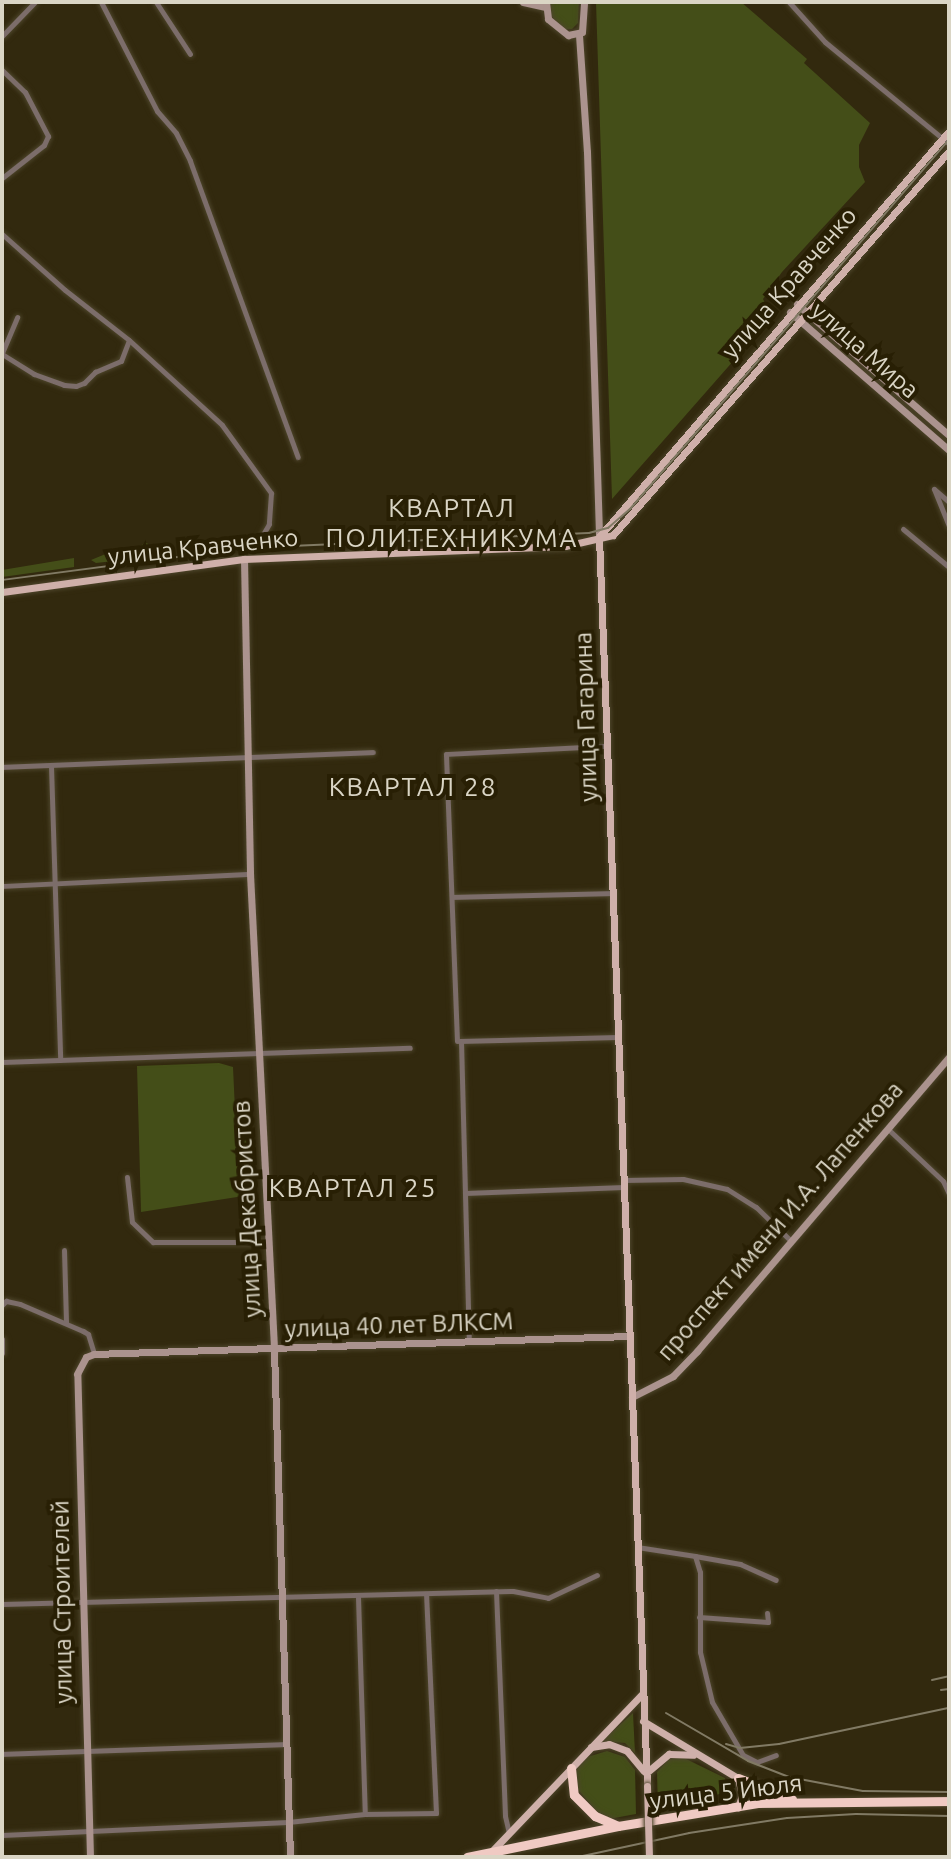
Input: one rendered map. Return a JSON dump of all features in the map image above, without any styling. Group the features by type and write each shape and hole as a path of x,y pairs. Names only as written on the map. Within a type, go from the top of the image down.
{"highway":[{"path":"571,1768 574,1795 595,1816 618,1826"},
{"path":"738,1778 803,1802"},
{"name":"улица 5 Июля","path":"490,1852 618,1826 738,1807 803,1802 949,1801"},
{"path":"467,1857 490,1852"}],"main road":[{"path":"523,2 545,4 548,19 561,33 579,35"},
{"name":"улица Гагарина","path":"584,2 585,26 579,35 587,152 606,746 649,1857"},
{"name":"улица Кравченко","path":"599,537 850,242 918,166 946,141 949,131"},
{"name":"улица Кравченко","path":"2,592 244,559 565,546 613,535 623,528 949,151"},
{"name":"улица Мира","path":"797,304 949,435"},
{"name":"улица Мира","path":"790,312 949,450"},
{"name":"улица Декабристов","path":"244,559 250,874 274,1350 290,1857"},
{"name":"проспект имени И.А. Лапенкова","path":"632,1397 673,1376 949,1057"},
{"name":"улица 40 лет ВЛКСМ","path":"94,1354 629,1336"},
{"name":"улица Строителей","path":"90,1857 77,1374 86,1357 94,1354"},
{"path":"490,1852 509,1836 589,1747 642,1694"},
{"path":"643,1721 738,1778 742,1795 738,1807"},
{"path":"589,1747 618,1747 627,1751 646,1773 669,1754 699,1756"},
{"path":"509,1836 511,1849"}],"street":[{"path":"2,36 35,2"},
{"path":"101,2 157,111 176,133 190,161 298,457"},
{"path":"156,2 190,54"},
{"path":"789,2 825,42 946,141"},
{"path":"2,70 25,92 48,136 44,145 2,178"},
{"path":"918,166 928,175"},
{"path":"2,234 209,411 270,488 269,524 262,536"},
{"path":"850,242 861,251"},
{"path":"810,288 821,297"},
{"path":"17,317 4,340 2,354 34,374 64,385 76,386 87,382 95,372 121,361 129,340"},
{"path":"773,333 784,341"},
{"path":"740,370 751,379"},
{"path":"666,456 677,465"},
{"path":"949,502 934,489 949,526"},
{"path":"613,518 623,528"},
{"path":"903,529 949,567"},
{"path":"469,1342 446,754 606,746"},
{"path":"2,767 373,752"},
{"path":"51,766 60,1060"},
{"path":"2,886 250,874"},
{"path":"452,897 613,893"},
{"path":"457,1041 618,1037"},
{"path":"2,1062 410,1048"},
{"path":"888,1129 943,1181 949,1194"},
{"path":"127,1177 132,1222 153,1242 268,1242"},
{"path":"465,1193 683,1179 727,1189 756,1207 791,1241"},
{"path":"64,1250 66,1323"},
{"path":"2,1305 11,1301 88,1334 94,1354"},
{"path":"2,1339 2,1353"},
{"path":"636,1547 740,1564 776,1580"},
{"path":"695,1556 700,1572 700,1652 712,1702 743,1755 757,1762 776,1755"},
{"path":"2,1604 496,1591 548,1598 597,1575"},
{"path":"496,1591 505,1816 509,1836"},
{"path":"2,1835 288,1822 365,1814 436,1813 426,1594"},
{"path":"358,1597 365,1814"},
{"path":"699,1617 768,1622 767,1613"},
{"path":"2,1754 286,1744"}],"green space":[{"path":"549,2 579,2 578,23 572,29 562,29 549,13"},
{"path":"596,2 741,2 807,59 804,63 870,123 859,145 859,167 865,182 782,272 763,299 772,317 612,499"},
{"path":"145,542 148,544 140,558 96,563 91,560 108,553 138,549"},
{"path":"74,558 74,567 2,577 2,570"},
{"path":"219,1063 233,1067 235,1110 248,1118 250,1195 141,1212 137,1066"},
{"path":"633,1713 635,1753 625,1743 602,1741"},
{"path":"607,1751 625,1757 635,1770 636,1814 609,1819 600,1815 574,1785 574,1773 584,1758"},
{"path":"682,1757 725,1778 728,1792 658,1809 657,1772 669,1759"}],"tram line":[{"path":"2,580 245,548 589,533 608,528 630,509 949,140"}],"railway":[{"path":"932,1680 949,1676"},
{"path":"941,1690 949,1689"},
{"path":"726,1744 740,1748 779,1744 949,1708"},
{"path":"666,1713 748,1761 789,1777 863,1791 949,1792"},
{"path":"578,1857 689,1833 787,1818 856,1814 949,1816"}],"district":[{"name":"КВАРТАЛ ПОЛИТЕХНИКУМА","path":"452,523"},
{"name":"КВАРТАЛ 28","path":"413,787"},
{"name":"КВАРТАЛ 25","path":"353,1188"}]}
